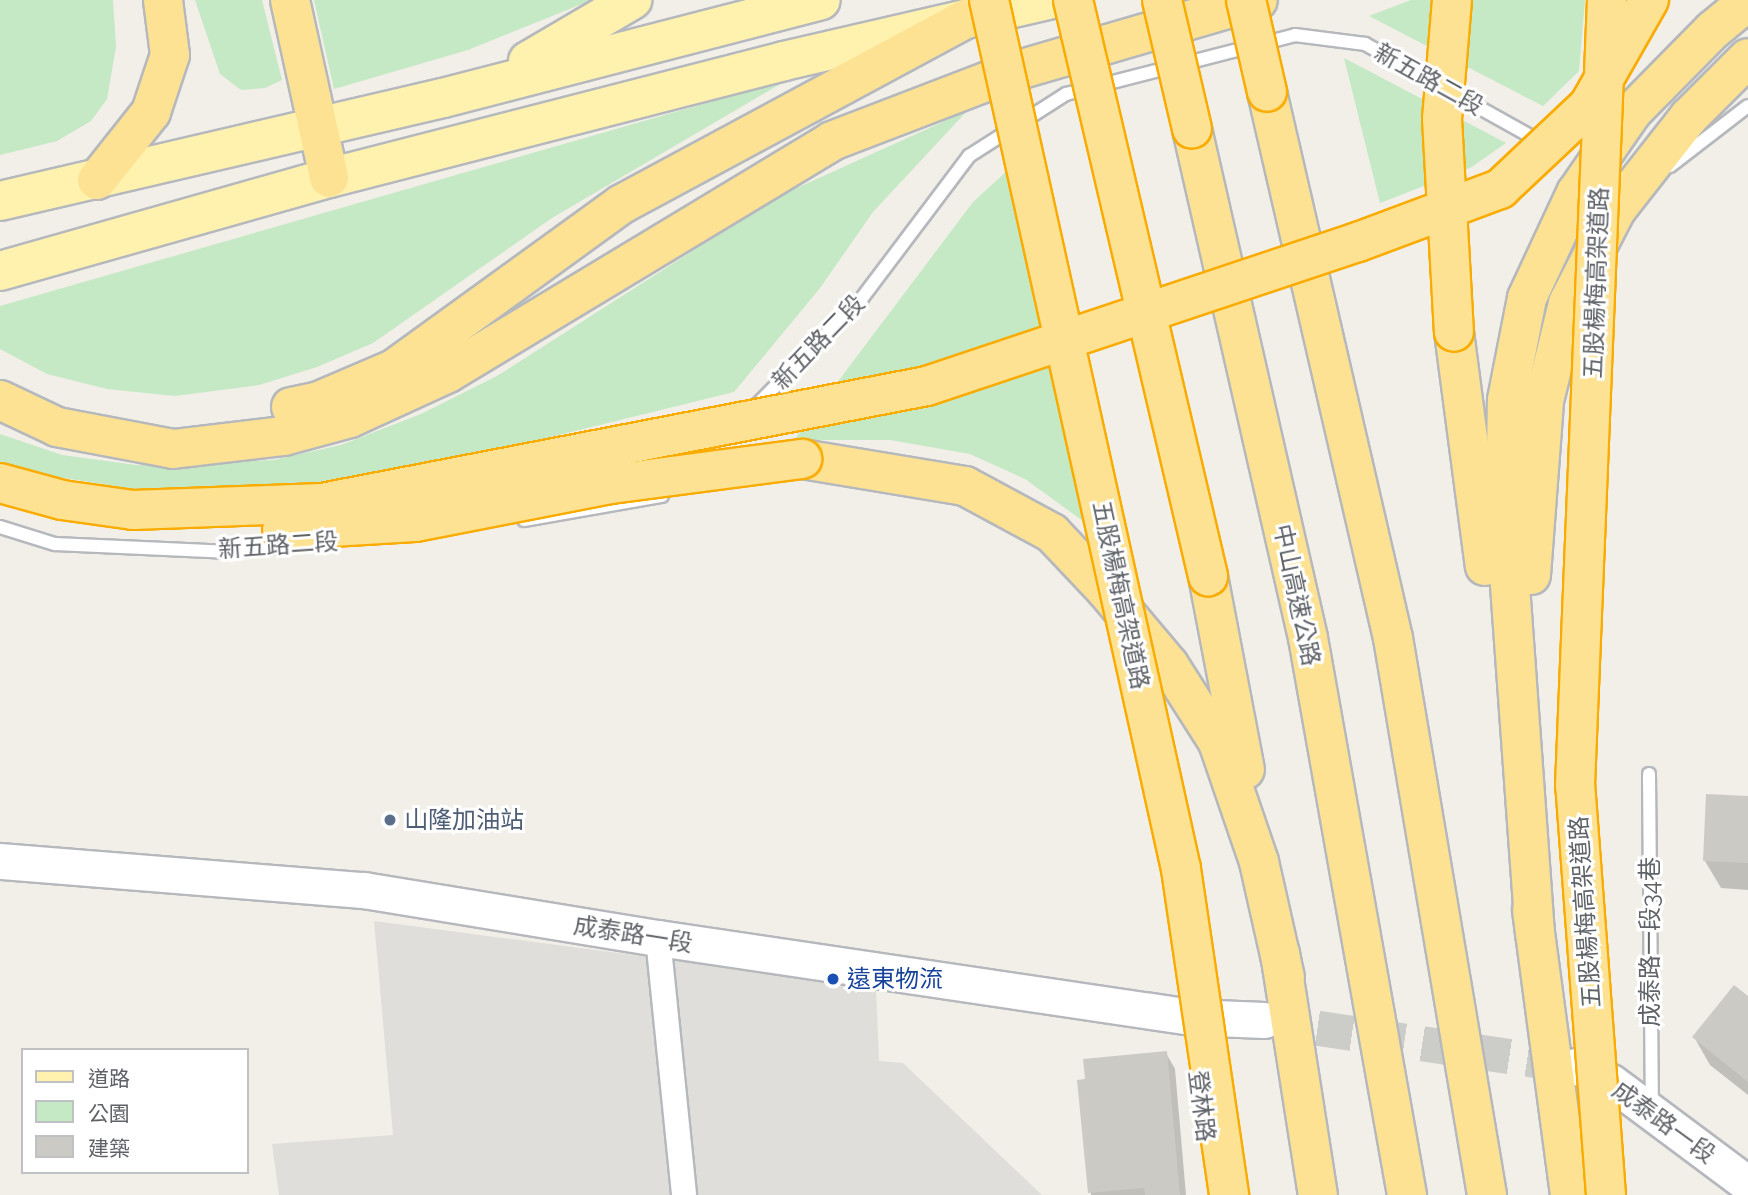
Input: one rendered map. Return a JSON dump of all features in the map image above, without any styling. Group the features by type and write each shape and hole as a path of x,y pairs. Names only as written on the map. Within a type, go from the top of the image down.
{"highway":[{"path":"97,180 151,112 170,55 163,0"},
{"path":"290,0 320,125 329,177"},
{"path":"1073,0 1208,576 1284,977 1318,1195"},
{"name":"中山高速公路","path":"1162,0 1308,638 1407,1195"},
{"path":"1246,0 1394,638 1487,1195"},
{"path":"0,400 57,428 173,449 213,447 284,436 350,418 448,373 832,141 1012,72 1258,0"},
{"path":"1452,0 1442,119 1454,332 1570,1195"},
{"name":"五股楊梅高架道路","path":"1606,1195 1575,786 1608,0"},
{"path":"0,483 62,500 133,510 322,503 926,386 1358,242 1500,189 1590,106 1648,0"},
{"path":"1535,934 1505,511 1507,400 1527,298 1576,193 1632,112 1713,30 1748,1"},
{"path":"102,438 239,418 319,401 394,369 622,204 977,10"},
{"name":"五股楊梅高架道路","path":"977,10 1181,869 1229,1195"},
{"path":"1535,934 1527,701 1533,516 1544,401 1568,303 1616,210 1689,117 1748,58"},
{"path":"0,503 144,533 303,530 415,522 611,484 802,459 965,486 1052,533 1105,589 1169,665 1218,742 1259,862 1284,977"}],"main road":[{"path":"491,82 632,0"},
{"path":"0,201 97,180 821,0"},
{"path":"0,271 329,177 977,10 1049,0"},
{"name":"成泰路一段","path":"0,861 364,890 658,939 1191,1017 1264,1020"},
{"name":"成泰路一段","path":"1576,1066 1611,1082 1748,1184"}],"street":[{"path":"658,939 684,1195"},
{"name":"登林路","path":"1191,1017 1214,1195"}],"lane":[{"name":"新五路二段","path":"718,446 862,298 969,156 1066,94 1295,35 1365,44 1564,155"},
{"path":"1657,172 1748,106"},
{"path":"505,523 670,495 708,455"},
{"name":"新五路二段","path":"0,527 55,544 232,552 300,545"},
{"name":"新五路二段","path":"327,542 451,531"},
{"name":"成泰路一段34巷","path":"1649,774 1652,1111"}],"shaded area":[{"path":"374,921 876,987 879,1061 903,1063 1042,1195 279,1195 272,1144 393,1135"}],"green space":[{"path":"0,0 113,0 116,47 107,99 91,121 57,141 0,155"},
{"path":"195,0 262,0 282,80 265,88 241,90 220,74"},
{"path":"314,0 592,0 468,50 334,89"},
{"path":"1411,0 1585,0 1579,71 1543,106 1369,16"},
{"path":"1344,58 1506,143 1470,168 1380,203"},
{"path":"787,80 552,218 373,343 317,367 259,385 175,396 107,389 47,374 0,349 0,306"},
{"path":"967,111 873,212 820,288 734,392 379,479 186,497 0,468 0,434 62,455 136,465 273,460 341,445 421,414 497,376 777,197"},
{"path":"1007,171 1090,526 1025,479 970,454 890,440 794,440 973,202"}],"building":[{"path":"1706,794 1748,796 1748,863 1703,861"},
{"path":"1734,985 1748,996 1748,1082 1692,1037"},
{"path":"1167,1051 1180,1195 1145,1195 1144,1188 1088,1193 1077,1080 1085,1079 1083,1059"}],"tunnel":[{"path":"1265,1020 1576,1066"}],"place":[{"name":"山隆加油站","path":"390,820"},
{"name":"遠東物流","path":"833,979"}]}
